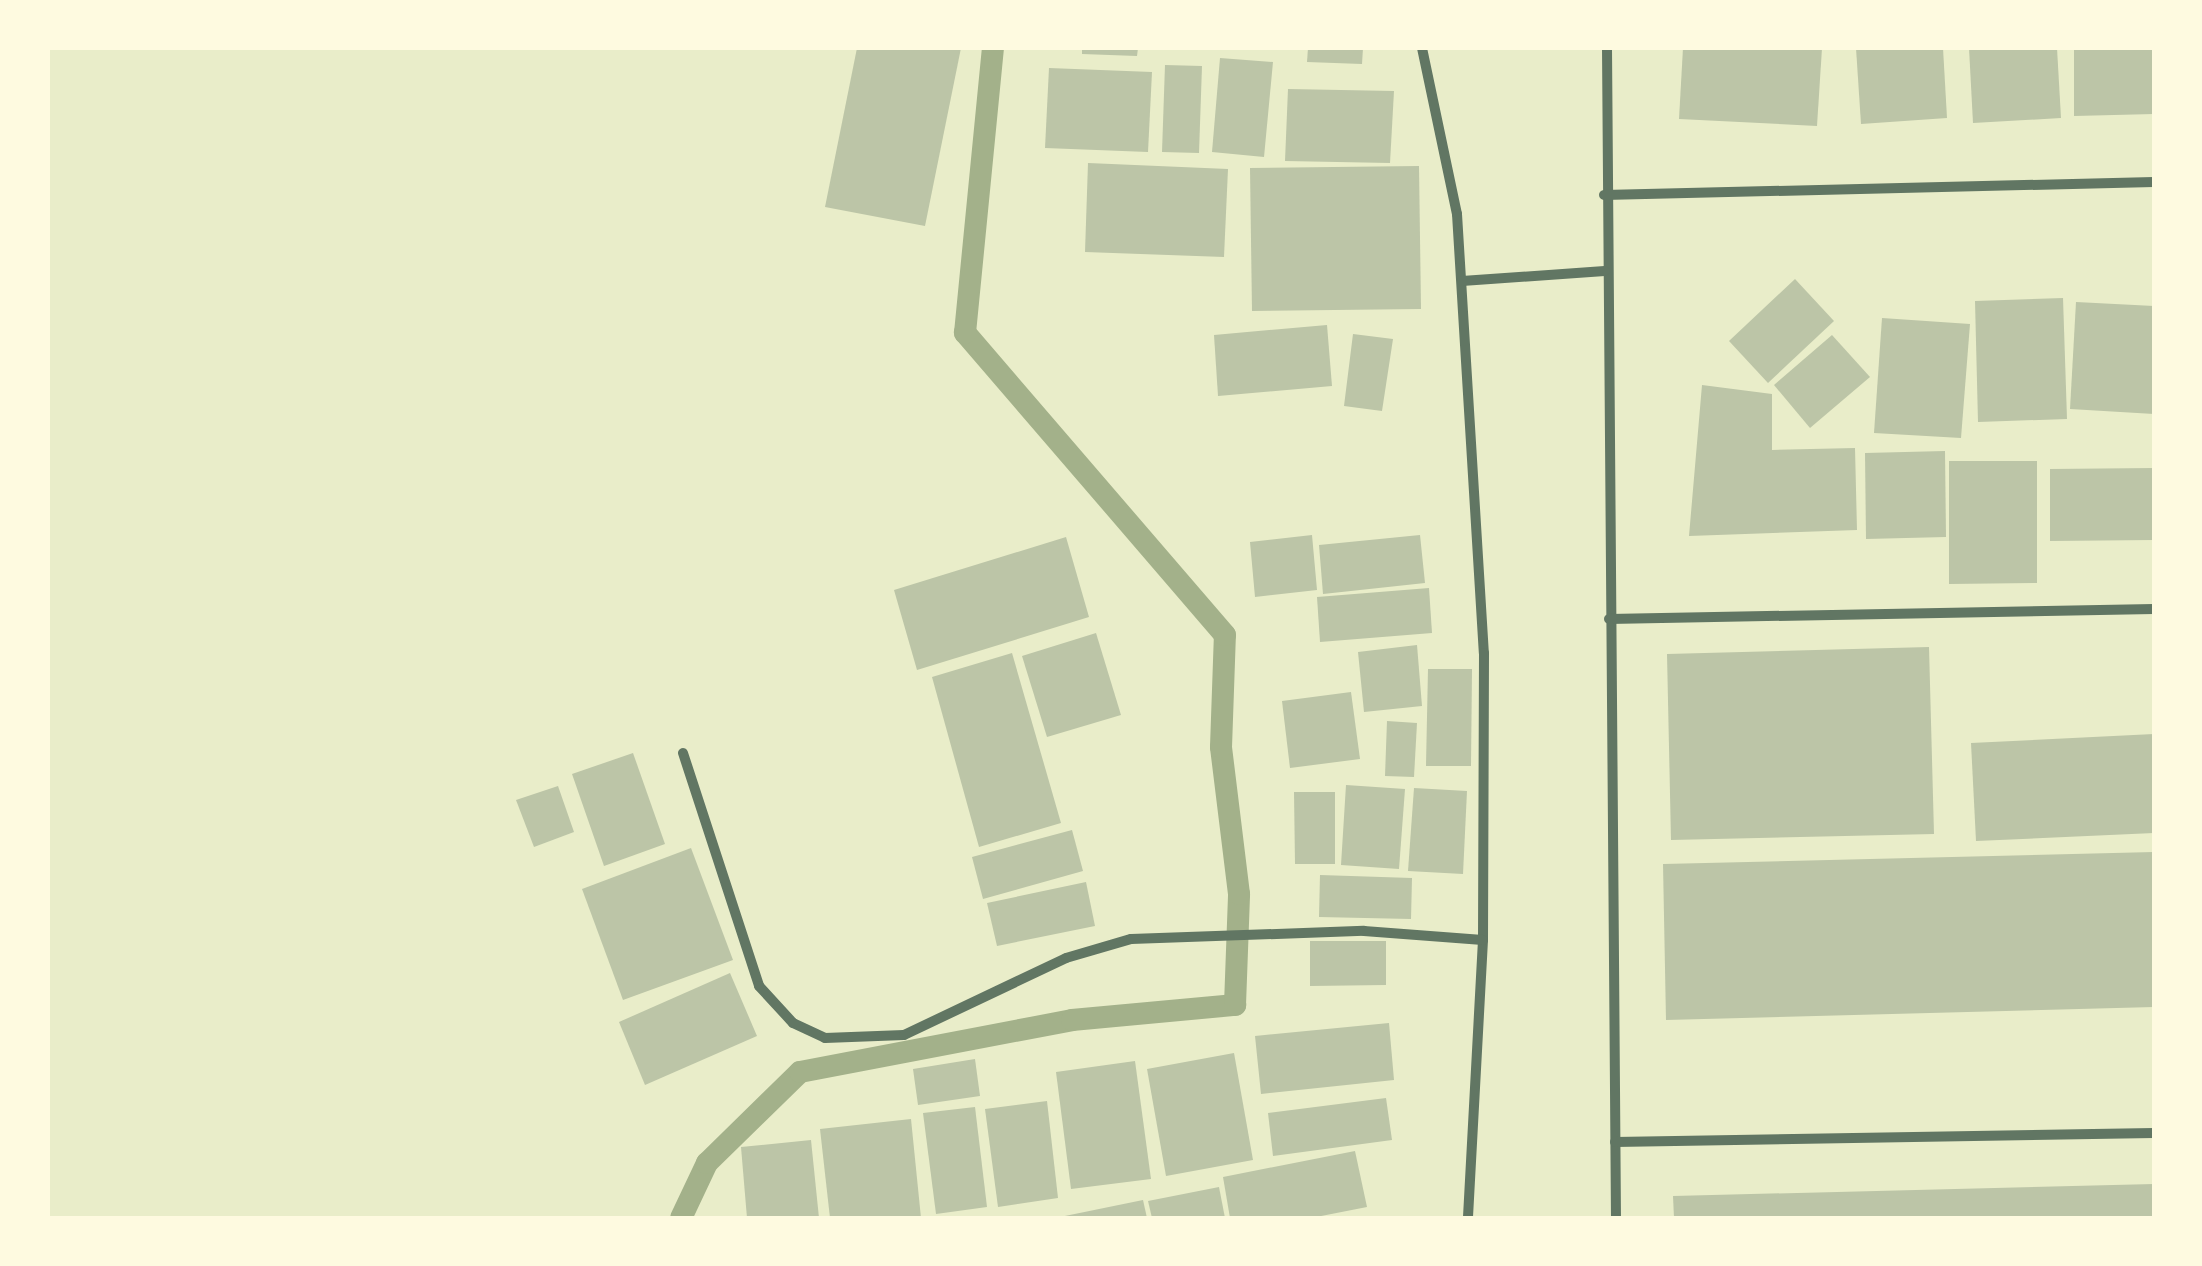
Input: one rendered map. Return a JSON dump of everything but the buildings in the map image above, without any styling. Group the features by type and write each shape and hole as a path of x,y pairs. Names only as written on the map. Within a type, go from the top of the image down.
{"street":[{"path":"1422,48 1457,214 1484,653 1482,940 1468,1218"},
{"path":"1607,48 1604,195 1616,1218"},
{"path":"1604,195 2154,182"},
{"path":"1462,280 1605,271"},
{"path":"1609,619 2154,609"},
{"path":"683,753 759,986 792,1023 825,1038 904,1035 1066,958 1131,939 1276,931 1482,940"},
{"path":"1616,1142 2154,1133"}],"waterway":[{"path":"681,1218 707,1163 800,1072 1072,1020 1235,1005 1239,894 1221,747 1225,635 965,333 993,48"}]}
